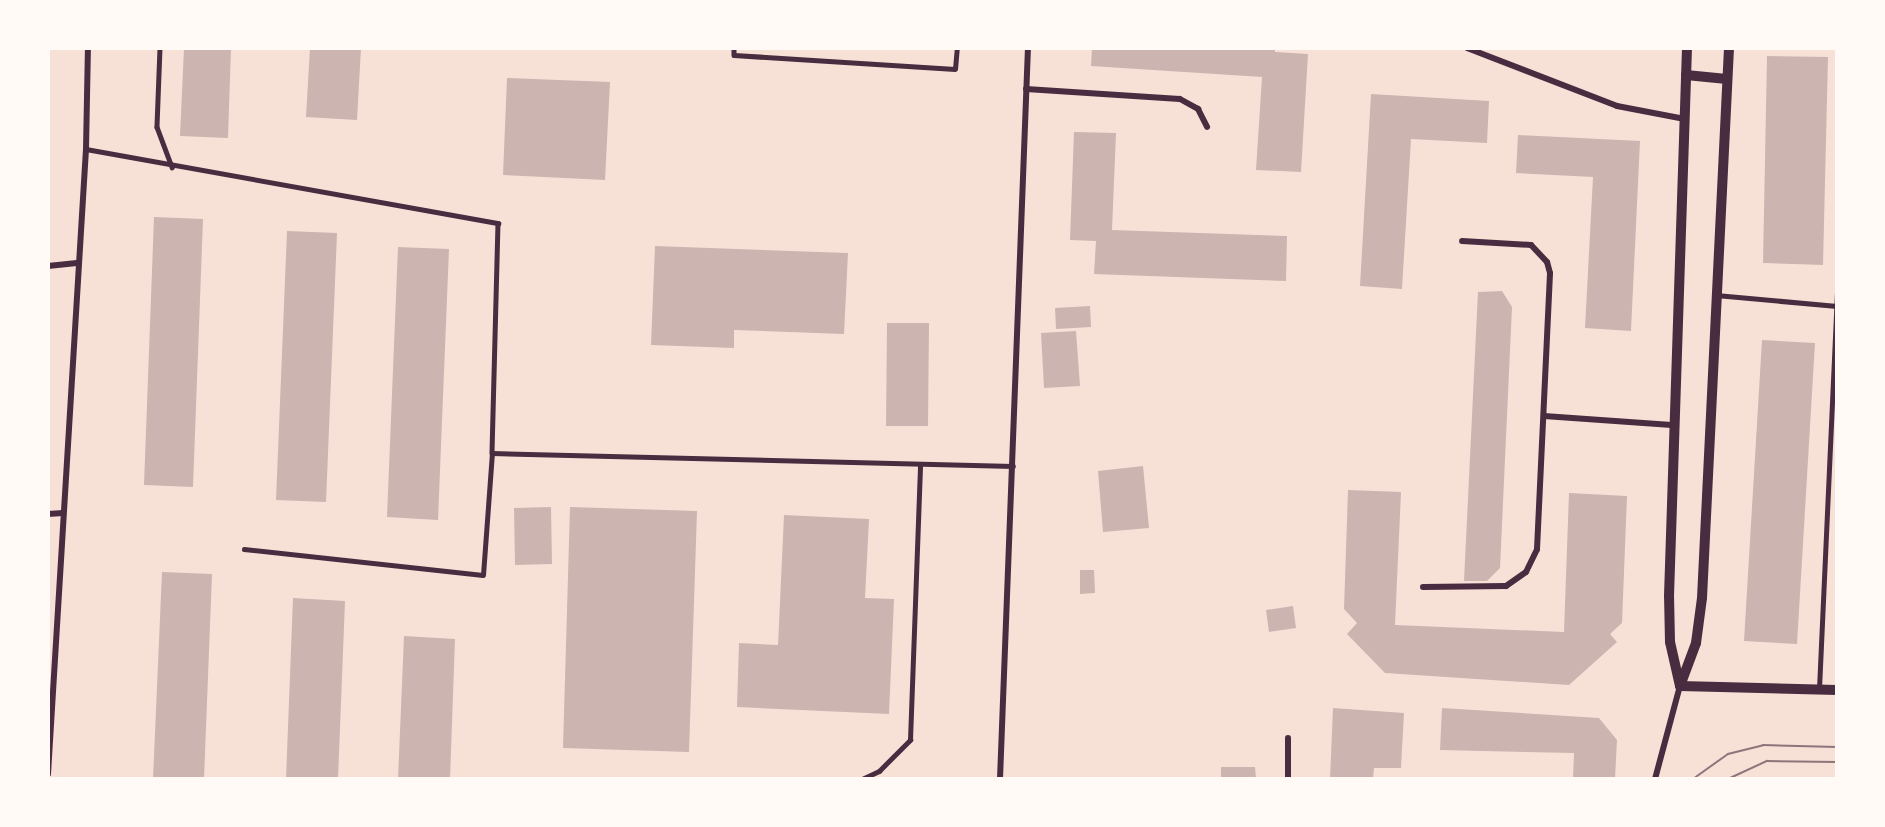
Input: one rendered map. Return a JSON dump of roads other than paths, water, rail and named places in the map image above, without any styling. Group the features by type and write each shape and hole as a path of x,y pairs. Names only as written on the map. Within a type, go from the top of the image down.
{"street":[{"path":"48,774 77,263 86,149 88,48"},
{"path":"1000,779 1028,48"},
{"path":"1467,48 1617,106 1685,119"},
{"path":"1680,686 1669,619 1672,425 1687,48"},
{"path":"1655,779 1700,621 1729,48"},
{"path":"1686,75 1727,79"},
{"path":"1026,88 1180,99 1198,109 1207,127"},
{"path":"1423,587 1494,588 1506,586 1526,572 1537,549 1550,285 1547,262 1531,245 1520,242 1462,241"},
{"path":"48,266 77,263"},
{"path":"1544,416 1672,425"},
{"path":"48,514 63,513"},
{"path":"1680,686 1837,690"},
{"path":"1288,738 1288,779"}],"lane":[{"path":"160,48 157,127 172,166"},
{"path":"734,48 734,55 956,69 957,48"},
{"path":"86,149 498,223 492,453 483,575 244,549"},
{"path":"1819,689 1837,288"},
{"path":"1716,295 1836,306"},
{"path":"492,453 1013,466"},
{"path":"862,779 879,771 910,740 920,465"}],"tram line":[{"path":"1693,779 1728,754 1763,745 1837,747"},
{"path":"1728,779 1767,761 1837,762"}]}
